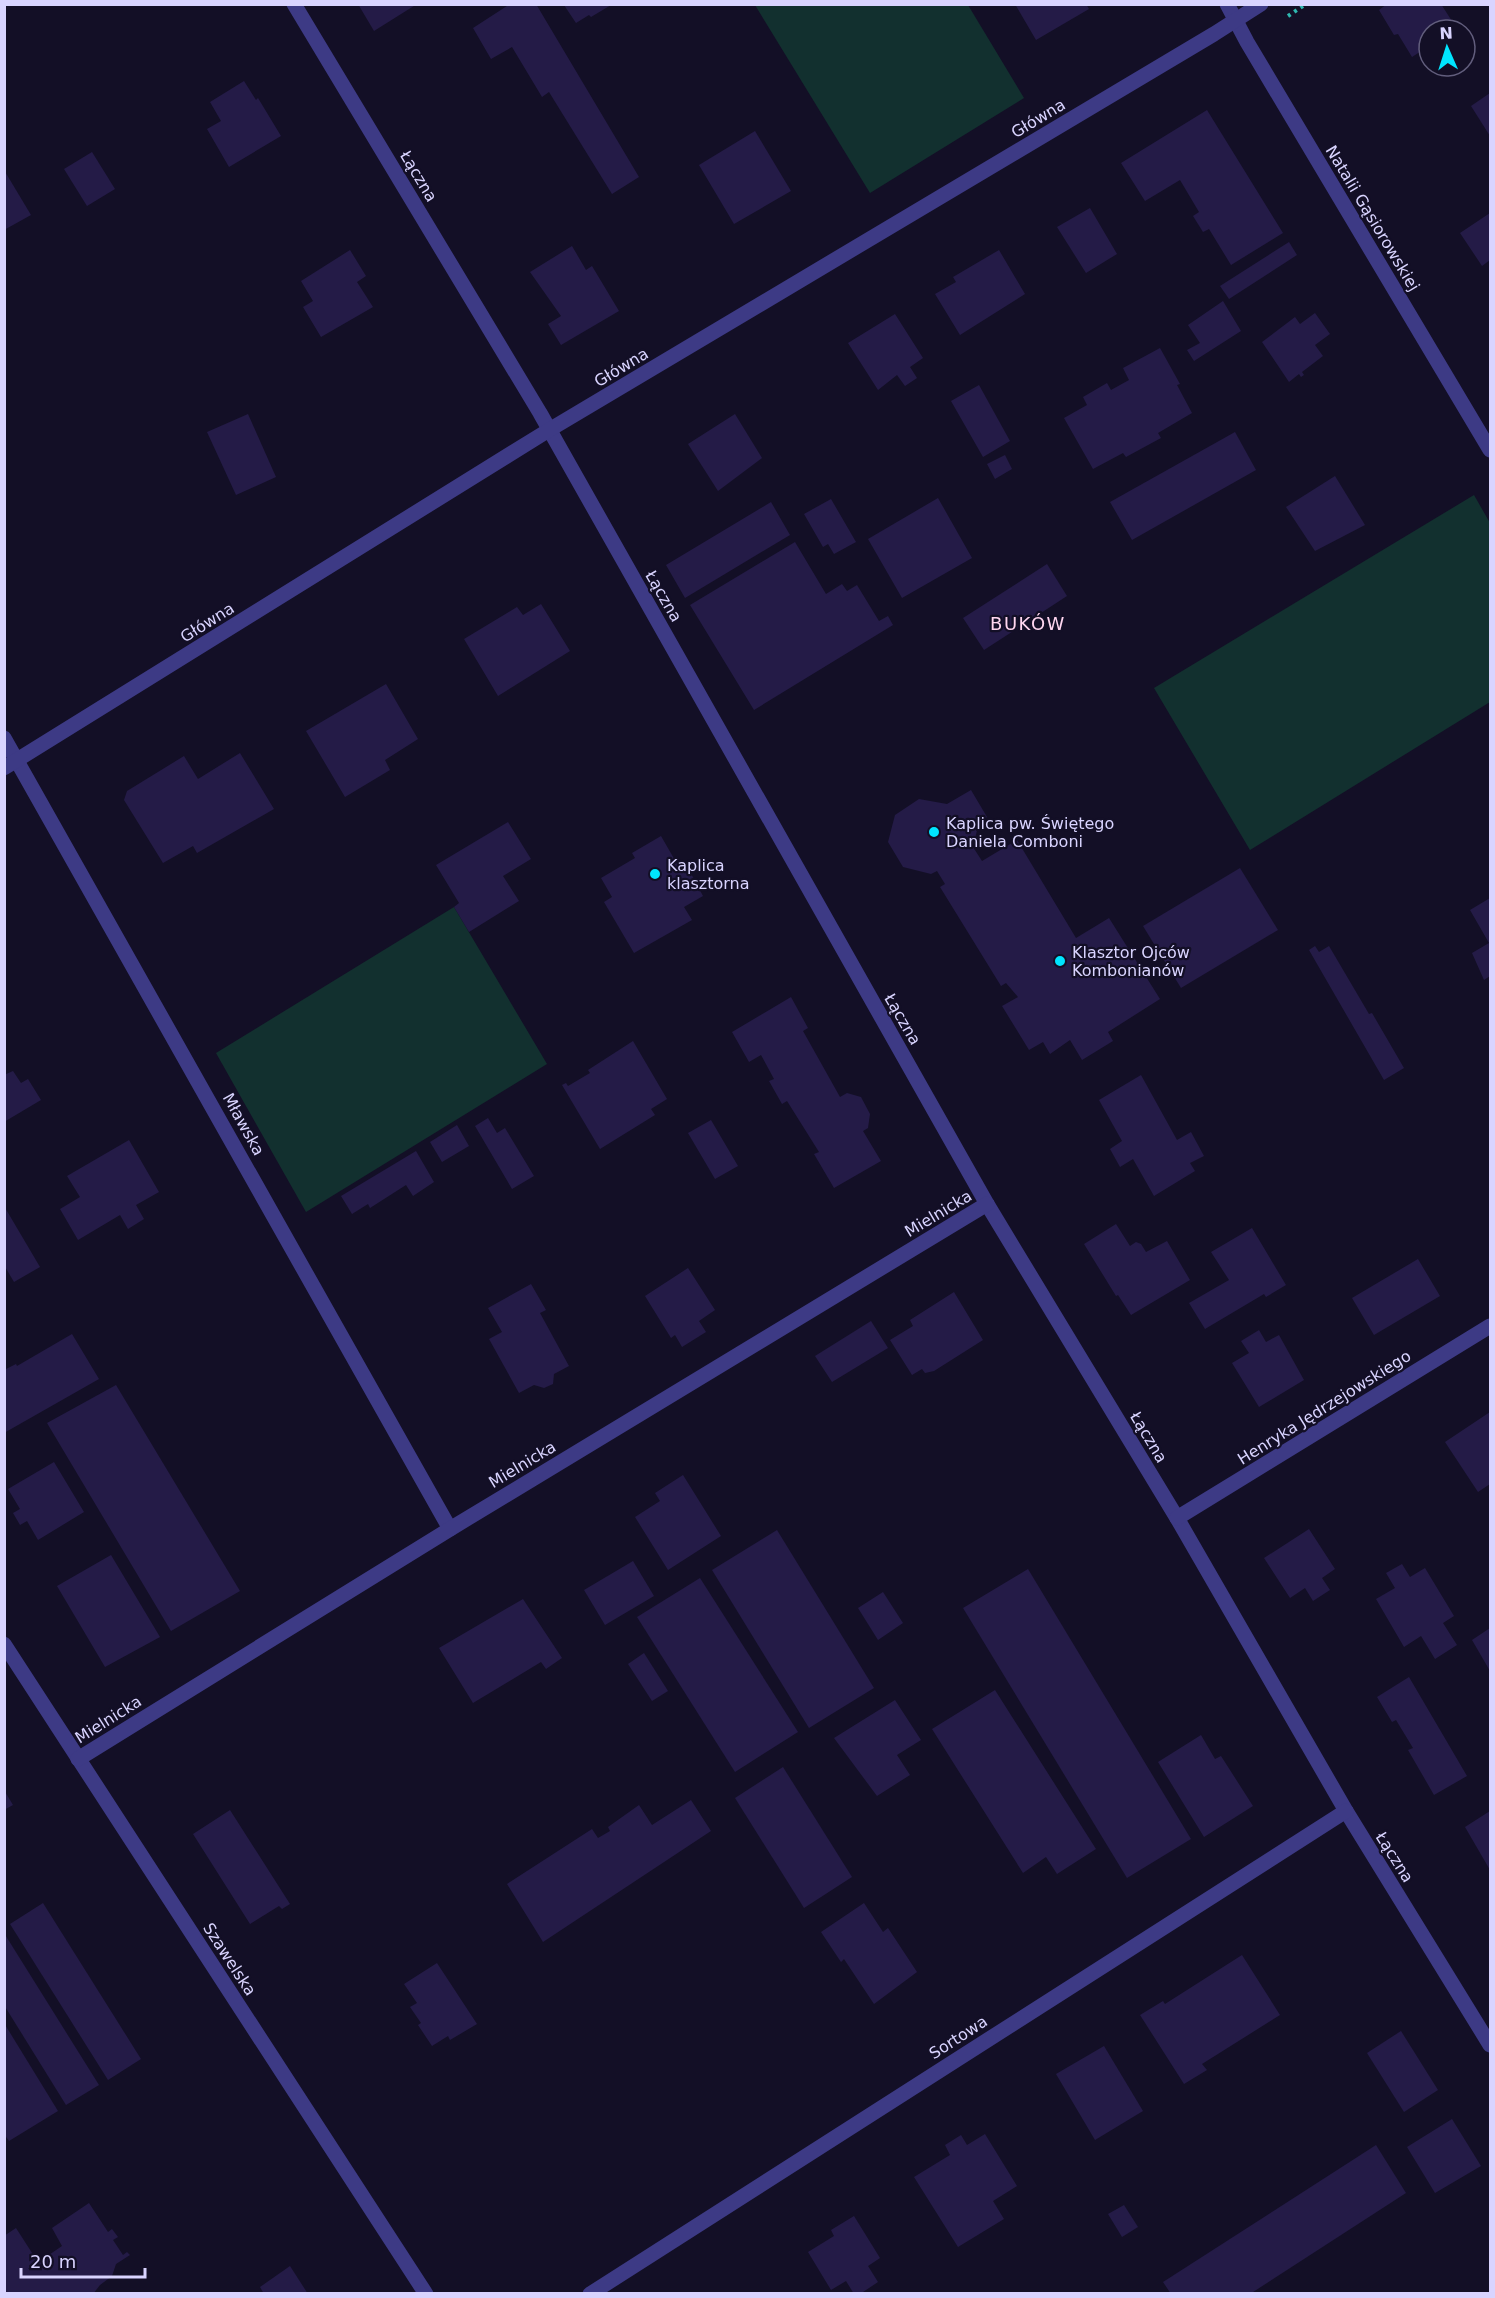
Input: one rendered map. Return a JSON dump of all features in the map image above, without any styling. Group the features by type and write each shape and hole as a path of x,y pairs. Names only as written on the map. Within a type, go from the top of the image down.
{"street":[{"name":"Łączna","path":"294,4 549,430 987,1204 1177,1518 1346,1811 1491,2045"},
{"name":"Natalii Gąsiorowskiej","path":"1227,4 1491,450"},
{"name":"Główna","path":"4,768 549,430 1260,4"},
{"name":"Mławska","path":"4,738 450,1529"},
{"name":"Mielnicka","path":"78,1759 450,1529 987,1204"},
{"name":"Henryka Jędrzejowskiego","path":"1177,1518 1491,1326"},
{"name":"Szawelska","path":"4,1644 426,2294"},
{"name":"Sortowa","path":"590,2294 1346,1811"}],"green space":[{"path":"755,5 968,5 1024,98 870,193"},
{"path":"1474,495 1490,523 1490,702 1250,850 1154,688"},
{"path":"454,907 547,1064 306,1212 216,1053"}],"building":[{"path":"358,4 417,4 374,31"},
{"path":"510,4 536,4 639,177 612,194 549,92 542,97 512,47 491,59 473,28"},
{"path":"1015,4 1086,4 1089,9 1036,40"},
{"path":"1387,4 1433,4 1434,6 1441,4 1450,18 1417,18 1417,54 1412,57 1398,34 1394,35 1379,10"},
{"path":"564,5 611,5 576,23"},
{"path":"244,81 256,100 258,98 281,136 229,167 207,129 221,121 210,102"},
{"path":"1490,93 1490,136 1471,106"},
{"path":"1207,110 1283,233 1231,265 1209,229 1203,232 1193,216 1199,212 1180,180 1145,201 1121,163"},
{"path":"755,131 791,191 734,224 699,165"},
{"path":"92,152 115,189 87,206 64,169"},
{"path":"4,170 31,215 4,230"},
{"path":"1090,208 1117,254 1086,273 1057,227"},
{"path":"1490,213 1490,260 1482,266 1460,233"},
{"path":"1289,242 1297,255 1229,299 1220,286"},
{"path":"572,246 586,270 592,266 619,311 561,345 548,324 561,316 530,272"},
{"path":"350,250 366,276 357,282 373,307 321,337 303,307 313,301 301,281"},
{"path":"999,250 1025,294 960,335 935,294 956,282 953,277"},
{"path":"1223,301 1241,331 1194,361 1187,350 1200,343 1188,325"},
{"path":"1315,313 1330,334 1315,345 1323,356 1302,372 1304,375 1301,377 1299,374 1289,382 1262,342 1295,317 1300,324"},
{"path":"895,314 923,358 910,367 917,378 905,386 897,375 878,390 848,343"},
{"path":"1160,348 1180,384 1177,385 1192,413 1158,433 1161,438 1126,457 1123,453 1093,469 1064,418 1087,405 1083,397 1107,383 1111,390 1129,380 1123,368"},
{"path":"979,385 1010,441 983,457 951,401"},
{"path":"248,414 276,477 236,495 207,432"},
{"path":"735,414 762,458 718,491 688,444"},
{"path":"1235,432 1256,470 1132,540 1110,502"},
{"path":"1005,455 1012,469 995,479 987,464"},
{"path":"1335,476 1365,525 1315,551 1286,507"},
{"path":"938,498 972,558 902,598 868,539"},
{"path":"831,499 856,542 834,554 828,544 823,547 804,514"},
{"path":"771,502 790,535 685,598 666,565"},
{"path":"795,542 826,594 842,584 847,591 857,585 879,621 888,616 893,625 754,710 690,605"},
{"path":"1047,564 1067,596 984,650 963,618"},
{"path":"541,604 570,651 498,696 464,639 517,607 523,615"},
{"path":"386,684 418,739 385,760 390,770 345,797 306,731"},
{"path":"240,753 274,809 197,853 193,846 163,863 124,800 127,791 184,756 198,779"},
{"name":"Klasztor Ojców Kombonianów","path":"971,790 987,817 979,822 973,847 982,861 1017,840 1076,938 1109,918 1160,999 1108,1032 1113,1041 1082,1060 1070,1040 1050,1054 1043,1042 1029,1050 1002,1006 1018,997 1006,983 1001,986 940,887 945,884 937,871 931,874 903,867 888,842 895,815 919,799 947,804"},
{"path":"508,822 531,859 503,876 519,901 469,932 454,907 459,903 436,865"},
{"path":"661,836 680,869 687,866 703,896 684,907 692,920 634,953 604,902 612,897 601,878 635,858 632,853"},
{"path":"1240,868 1278,930 1181,988 1143,926"},
{"path":"1490,898 1490,976 1484,980 1472,953 1489,943 1470,910"},
{"path":"1315,946 1319,952 1329,946 1404,1068 1384,1080 1309,950"},
{"path":"791,997 808,1028 803,1031 840,1097 847,1093 861,1097 870,1114 868,1128 863,1131 881,1161 834,1188 814,1154 819,1152 787,1101 782,1104 769,1081 774,1079 761,1055 749,1062 732,1032"},
{"path":"633,1041 667,1099 651,1109 655,1115 600,1149 562,1085 566,1083 568,1086 590,1073 588,1070"},
{"path":"13,1071 21,1083 28,1079 41,1100 4,1122 4,1075"},
{"path":"1141,1075 1177,1140 1191,1132 1204,1156 1190,1163 1195,1171 1154,1196 1133,1159 1120,1167 1110,1149 1122,1141 1099,1100"},
{"path":"488,1118 497,1133 505,1128 534,1176 512,1189 475,1126"},
{"path":"711,1120 738,1166 715,1179 688,1133"},
{"path":"457,1125 469,1146 442,1162 430,1142"},
{"path":"129,1140 159,1192 136,1205 144,1219 128,1229 120,1215 78,1240 60,1209 80,1197 67,1176"},
{"path":"416,1151 434,1182 413,1196 406,1185 370,1208 368,1204 352,1214 341,1196"},
{"path":"4,1206 40,1267 14,1282 4,1265"},
{"path":"1116,1224 1130,1246 1136,1242 1141,1244 1146,1252 1167,1241 1190,1280 1131,1315 1118,1295 1116,1296 1084,1244"},
{"path":"1252,1228 1286,1285 1266,1297 1264,1294 1205,1329 1189,1303 1229,1280 1211,1252"},
{"path":"1418,1259 1440,1296 1374,1335 1352,1298"},
{"path":"688,1268 715,1310 699,1321 706,1332 682,1347 675,1335 671,1338 645,1296"},
{"path":"531,1284 546,1310 540,1313 569,1366 554,1374 553,1384 544,1388 534,1385 519,1393 489,1339 502,1332 488,1308"},
{"path":"954,1292 983,1340 934,1371 925,1373 922,1369 912,1375 890,1340 913,1326 910,1320"},
{"path":"871,1321 888,1348 832,1382 815,1356"},
{"path":"1259,1330 1266,1342 1279,1335 1304,1380 1259,1407 1232,1363 1249,1353 1241,1341"},
{"path":"72,1334 99,1379 4,1433 4,1370 16,1364 17,1366"},
{"path":"116,1385 240,1591 171,1631 47,1423"},
{"path":"1490,1412 1490,1484 1478,1492 1445,1442"},
{"path":"54,1462 84,1512 38,1540 27,1521 20,1525 13,1513 20,1509 8,1489"},
{"path":"683,1475 721,1536 668,1570 635,1517 660,1501 655,1493"},
{"path":"1309,1529 1335,1569 1322,1578 1330,1590 1313,1601 1305,1588 1290,1598 1264,1558"},
{"path":"777,1530 874,1688 809,1728 712,1570"},
{"path":"111,1555 160,1637 105,1667 57,1586"},
{"path":"633,1561 654,1596 605,1625 584,1590"},
{"path":"1402,1564 1410,1577 1425,1568 1454,1616 1443,1623 1457,1645 1435,1659 1421,1636 1404,1647 1376,1599 1395,1588 1386,1573"},
{"path":"1028,1569 1191,1839 1127,1878 963,1608"},
{"path":"700,1578 798,1732 735,1772 637,1617"},
{"path":"883,1592 903,1623 878,1640 858,1608"},
{"path":"523,1599 562,1658 546,1669 541,1662 473,1703 439,1648"},
{"path":"1490,1628 1490,1671 1472,1640"},
{"path":"644,1653 668,1691 652,1701 628,1664"},
{"path":"1409,1677 1467,1776 1434,1795 1408,1750 1413,1748 1396,1720 1392,1722 1377,1697"},
{"path":"995,1690 1096,1849 1057,1874 1046,1857 1023,1873 932,1729"},
{"path":"895,1700 921,1740 897,1755 910,1775 877,1796 834,1738"},
{"path":"1201,1735 1215,1759 1221,1756 1253,1806 1204,1837 1158,1762"},
{"path":"783,1767 852,1877 804,1908 735,1798"},
{"path":"4,1790 13,1805 4,1810"},
{"path":"691,1800 711,1831 543,1942 507,1884 592,1829 598,1838 610,1831 608,1827 639,1805 652,1825"},
{"path":"230,1810 290,1904 282,1909 279,1906 250,1924 193,1834"},
{"path":"1490,1811 1490,1870 1465,1827"},
{"path":"43,1903 141,2059 108,2080 10,1924"},
{"path":"864,1903 883,1932 888,1928 917,1972 874,2004 844,1959 841,1962 821,1932"},
{"path":"4,1933 99,2085 66,2105 4,2005"},
{"path":"1242,1955 1280,2015 1202,2064 1207,2070 1184,2084 1140,2015 1163,2001 1165,2004"},
{"path":"437,1963 477,2024 450,2040 448,2036 432,2046 418,2025 421,2023 410,2007 417,2003 404,1984"},
{"path":"4,2023 58,2111 9,2141 4,2134"},
{"path":"1401,2031 1438,2090 1404,2112 1367,2053"},
{"path":"1104,2046 1143,2111 1095,2140 1056,2074"},
{"path":"1452,2119 1481,2166 1435,2193 1407,2147"},
{"path":"985,2134 1017,2186 993,2201 1004,2219 958,2247 914,2177 950,2155 945,2145 961,2135 967,2145"},
{"path":"1376,2145 1406,2193 1250,2294 1171,2294 1163,2282"},
{"path":"89,2203 108,2232 112,2229 118,2237 113,2240 123,2255 127,2252 130,2255 116,2264 112,2276 93,2294 4,2294 4,2236 16,2228 34,2256 43,2259 62,2246 52,2228"},
{"path":"1124,2205 1138,2227 1122,2237 1108,2214"},
{"path":"854,2216 880,2258 868,2266 878,2282 860,2294 854,2294 846,2281 831,2290 808,2252 834,2236 831,2230"},
{"path":"290,2266 308,2294 264,2294 260,2287"}],"place":[{"name":"Kaplica pw. Świętego Daniela Comboni","path":"934,832"},
{"name":"Kaplica klasztorna","path":"655,874"},
{"name":"Klasztor Ojców Kombonianów","path":"1060,961"}],"district":[{"name":"BUKÓW","path":"1028,624"}]}
